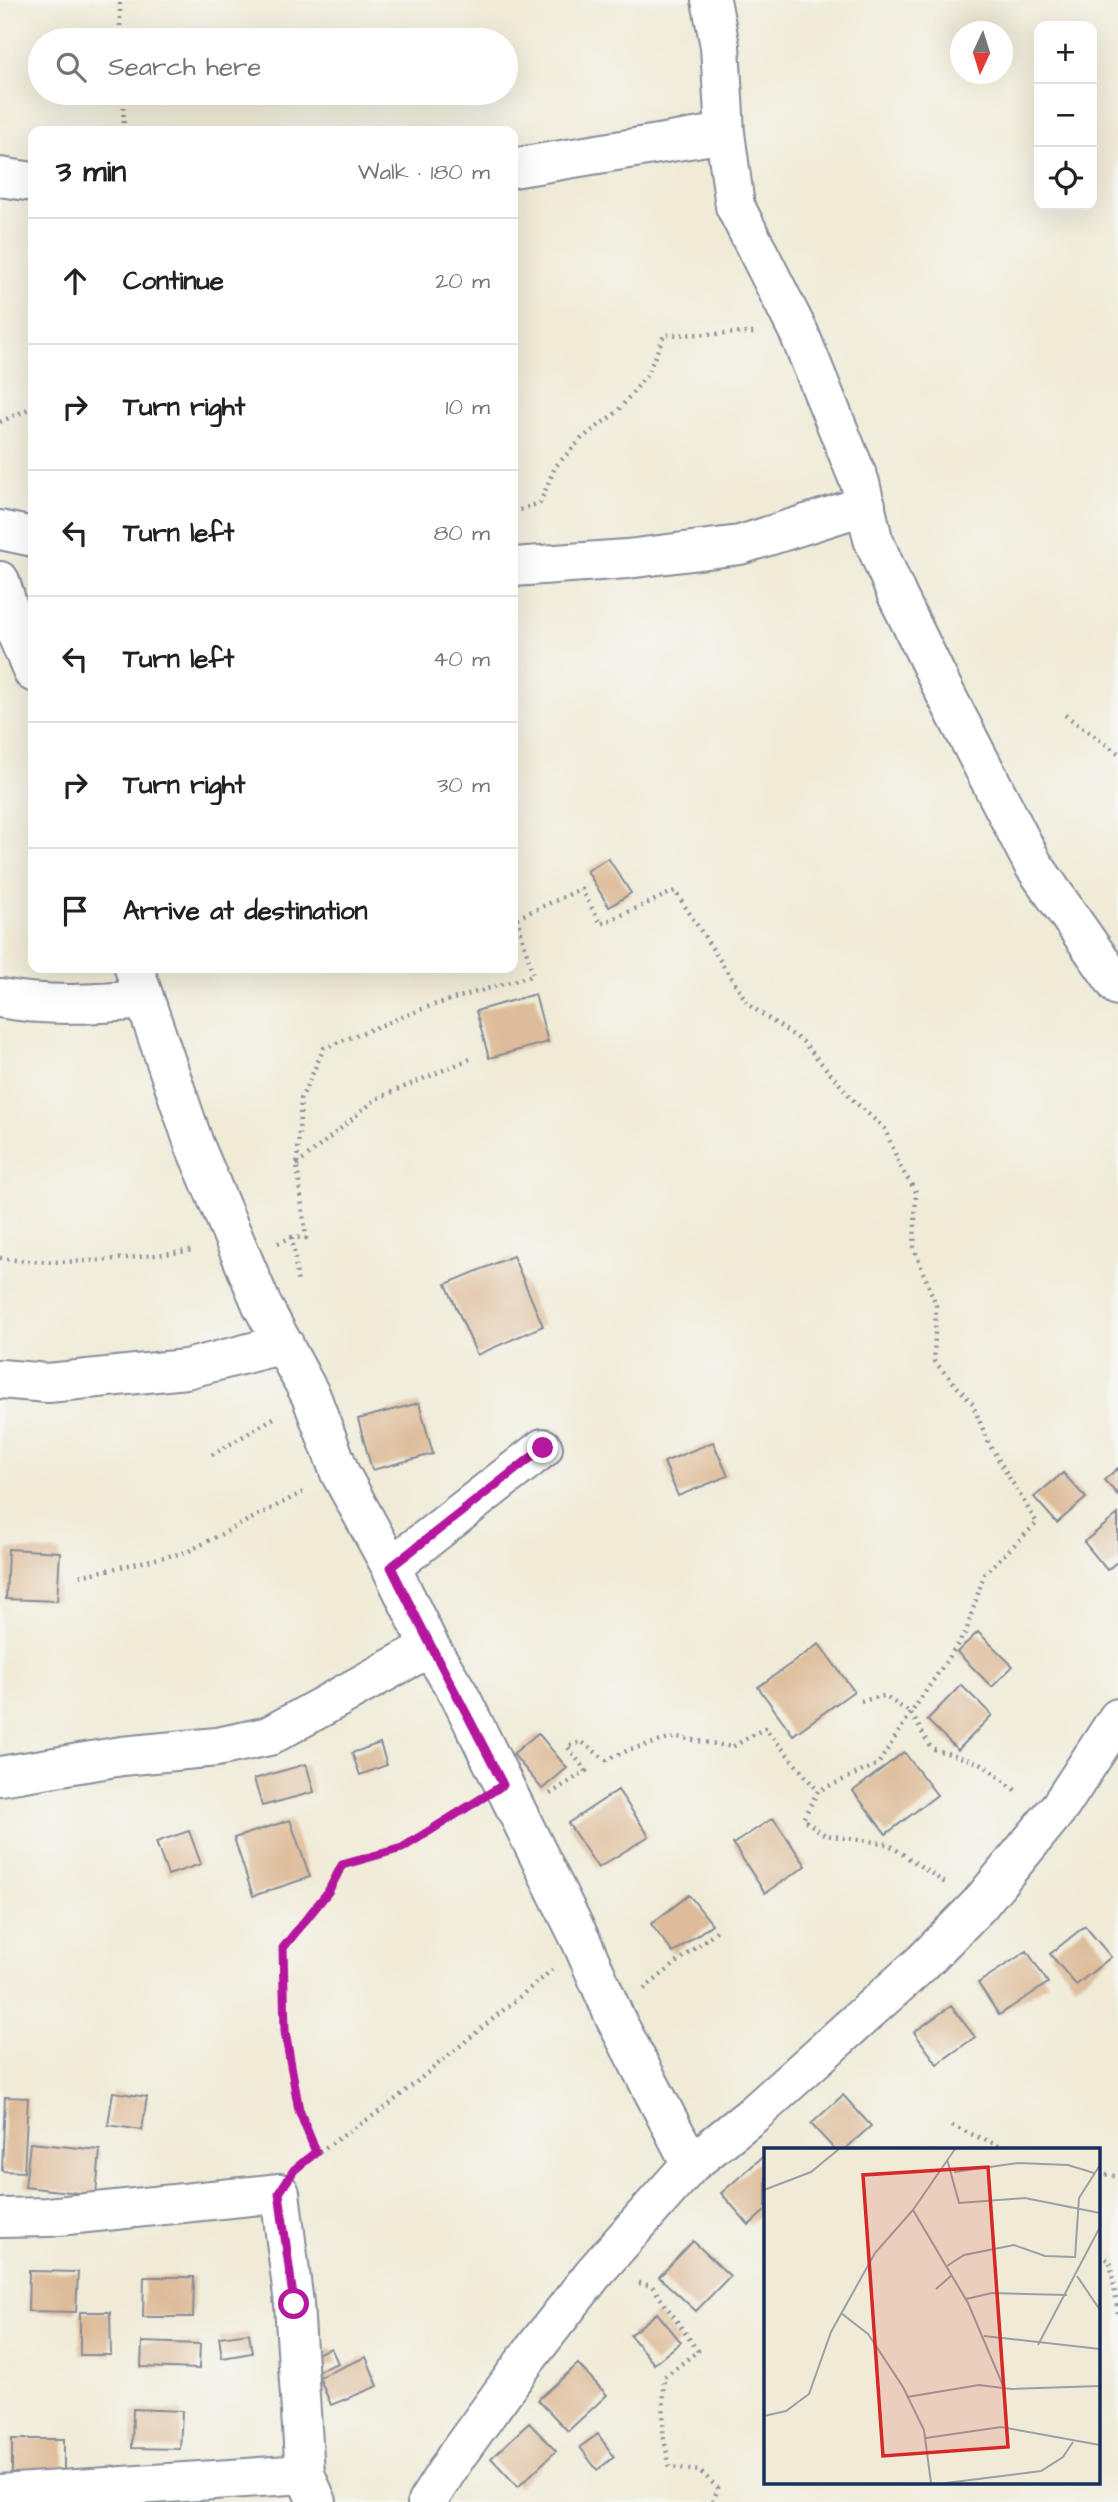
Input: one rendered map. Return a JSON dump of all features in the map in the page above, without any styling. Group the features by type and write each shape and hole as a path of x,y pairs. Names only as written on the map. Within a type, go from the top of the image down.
{"street":[{"path":"711,0 720,46 725,133 735,206 799,333 860,483 873,539 897,595 1033,864 1118,986"},
{"path":"518,167 725,133"},
{"path":"0,177 28,182"},
{"path":"518,567 626,559 740,545 866,505"},
{"path":"0,530 28,536"},
{"path":"0,581 28,661"},
{"path":"0,998 32,1004 77,1005 139,984 194,1144 262,1305 310,1396 340,1473 391,1567 430,1647 460,1696 583,1945 615,2018 691,2164"},
{"path":"0,1379 48,1382 186,1369 284,1344"},
{"path":"391,1567 543,1448"},
{"path":"0,1776 122,1756 217,1747 269,1736 430,1647"},
{"path":"427,2502 457,2455 528,2357 593,2274 691,2164 755,2113 913,1972 979,1905 1051,1819 1118,1718"},
{"path":"0,2218 48,2217 279,2193 294,2304 311,2488 0,2494"}],"path":[{"path":"120,0 120,28"},
{"path":"123,105 124,126"},
{"path":"518,510 540,503 555,467 582,438 617,412 647,374 664,335 799,333"},
{"path":"0,422 28,409"},
{"path":"1065,715 1118,753"},
{"path":"518,918 581,889 601,924 675,891 749,1005 803,1042 855,1102 885,1129 901,1168 916,1192 914,1248 936,1305 934,1361 972,1404 989,1444 1037,1523 984,1574 966,1632 878,1764 818,1791 803,1819 825,1835 888,1844 979,1905"},
{"path":"0,1258 22,1261 137,1258 238,1245 256,1250 268,1248 292,1237 306,1238 297,1165 301,1099 324,1048 430,1006 533,975 518,922"},
{"path":"297,1165 376,1099 474,1057"},
{"path":"212,1455 310,1396"},
{"path":"80,1576 187,1552 340,1473"},
{"path":"861,1700 884,1696 911,1713 931,1748 982,1764 1051,1819"},
{"path":"316,2152 299,2110 285,2032 283,1948 328,1892 342,1865 402,1848 503,1785 509,1776 545,1797 586,1771 568,1746 582,1742 607,1760 631,1749 677,1737 732,1746 765,1728 818,1791"},
{"path":"615,2018 644,1989 720,1928"},
{"path":"279,2193 294,2170 316,2152 386,2107 583,1945"},
{"path":"952,2126 1004,2148"},
{"path":"1100,2173 1118,2177"},
{"path":"1100,2257 1110,2260 1118,2313"},
{"path":"593,2274 652,2286 698,2351 664,2377 663,2435 670,2467 700,2471 718,2488 713,2502"}],"building":[{"path":"608,858 631,893 609,907 587,871"},
{"path":"535,994 548,1042 489,1058 476,1011"},
{"path":"513,1256 543,1326 477,1355 446,1284"},
{"path":"419,1403 433,1454 372,1470 358,1419"},
{"path":"713,1442 728,1476 678,1496 664,1462"},
{"path":"1118,1468 1118,1495 1104,1480"},
{"path":"1063,1473 1086,1498 1057,1523 1034,1497"},
{"path":"1118,1514 1118,1561 1107,1570 1084,1542"},
{"path":"8,1549 60,1552 57,1601 6,1599"},
{"path":"978,1632 1013,1666 992,1687 957,1652"},
{"path":"819,1644 854,1691 793,1735 758,1687"},
{"path":"961,1685 992,1715 958,1750 927,1720"},
{"path":"538,1733 567,1768 542,1789 513,1754"},
{"path":"380,1743 387,1765 360,1775 352,1753"},
{"path":"904,1752 937,1795 886,1834 853,1791"},
{"path":"306,1764 314,1792 262,1806 254,1779"},
{"path":"618,1790 649,1836 598,1868 568,1823"},
{"path":"773,1818 806,1866 765,1893 733,1844"},
{"path":"290,1820 310,1877 253,1896 234,1838"},
{"path":"189,1831 201,1864 168,1875 156,1842"},
{"path":"689,1895 712,1924 673,1953 651,1924"},
{"path":"1085,1926 1111,1957 1076,1985 1050,1954"},
{"path":"1027,1951 1048,1983 999,2015 978,1983"},
{"path":"951,2006 975,2037 937,2064 914,2032"},
{"path":"113,2092 147,2097 142,2130 108,2125"},
{"path":"843,2095 871,2126 846,2148 833,2148 811,2124"},
{"path":"5,2097 28,2098 24,2172 2,2171"},
{"path":"30,2143 100,2150 96,2195 25,2187"},
{"path":"764,2156 764,2212 749,2225 721,2193"},
{"path":"693,2241 730,2276 696,2311 659,2277"},
{"path":"29,2271 78,2272 76,2312 28,2311"},
{"path":"144,2277 194,2277 193,2317 143,2317"},
{"path":"80,2312 110,2312 111,2355 80,2355"},
{"path":"657,2313 681,2342 654,2364 630,2335"},
{"path":"249,2333 252,2353 222,2358 219,2337"},
{"path":"142,2342 200,2344 199,2369 141,2367"},
{"path":"331,2348 338,2363 318,2371 311,2356"},
{"path":"366,2357 378,2386 331,2405 319,2377"},
{"path":"578,2364 607,2395 568,2431 538,2400"},
{"path":"133,2409 182,2411 180,2449 132,2448"},
{"path":"529,2423 556,2451 518,2487 491,2458"},
{"path":"598,2434 614,2457 597,2470 580,2447"},
{"path":"12,2439 64,2439 64,2479 12,2479"}],"route":[{"path":"294,2304 279,2193 294,2170 316,2152 299,2110 285,2032 283,1948 328,1892 342,1865 402,1848 503,1785 460,1696 430,1647 391,1567 543,1448"}]}
